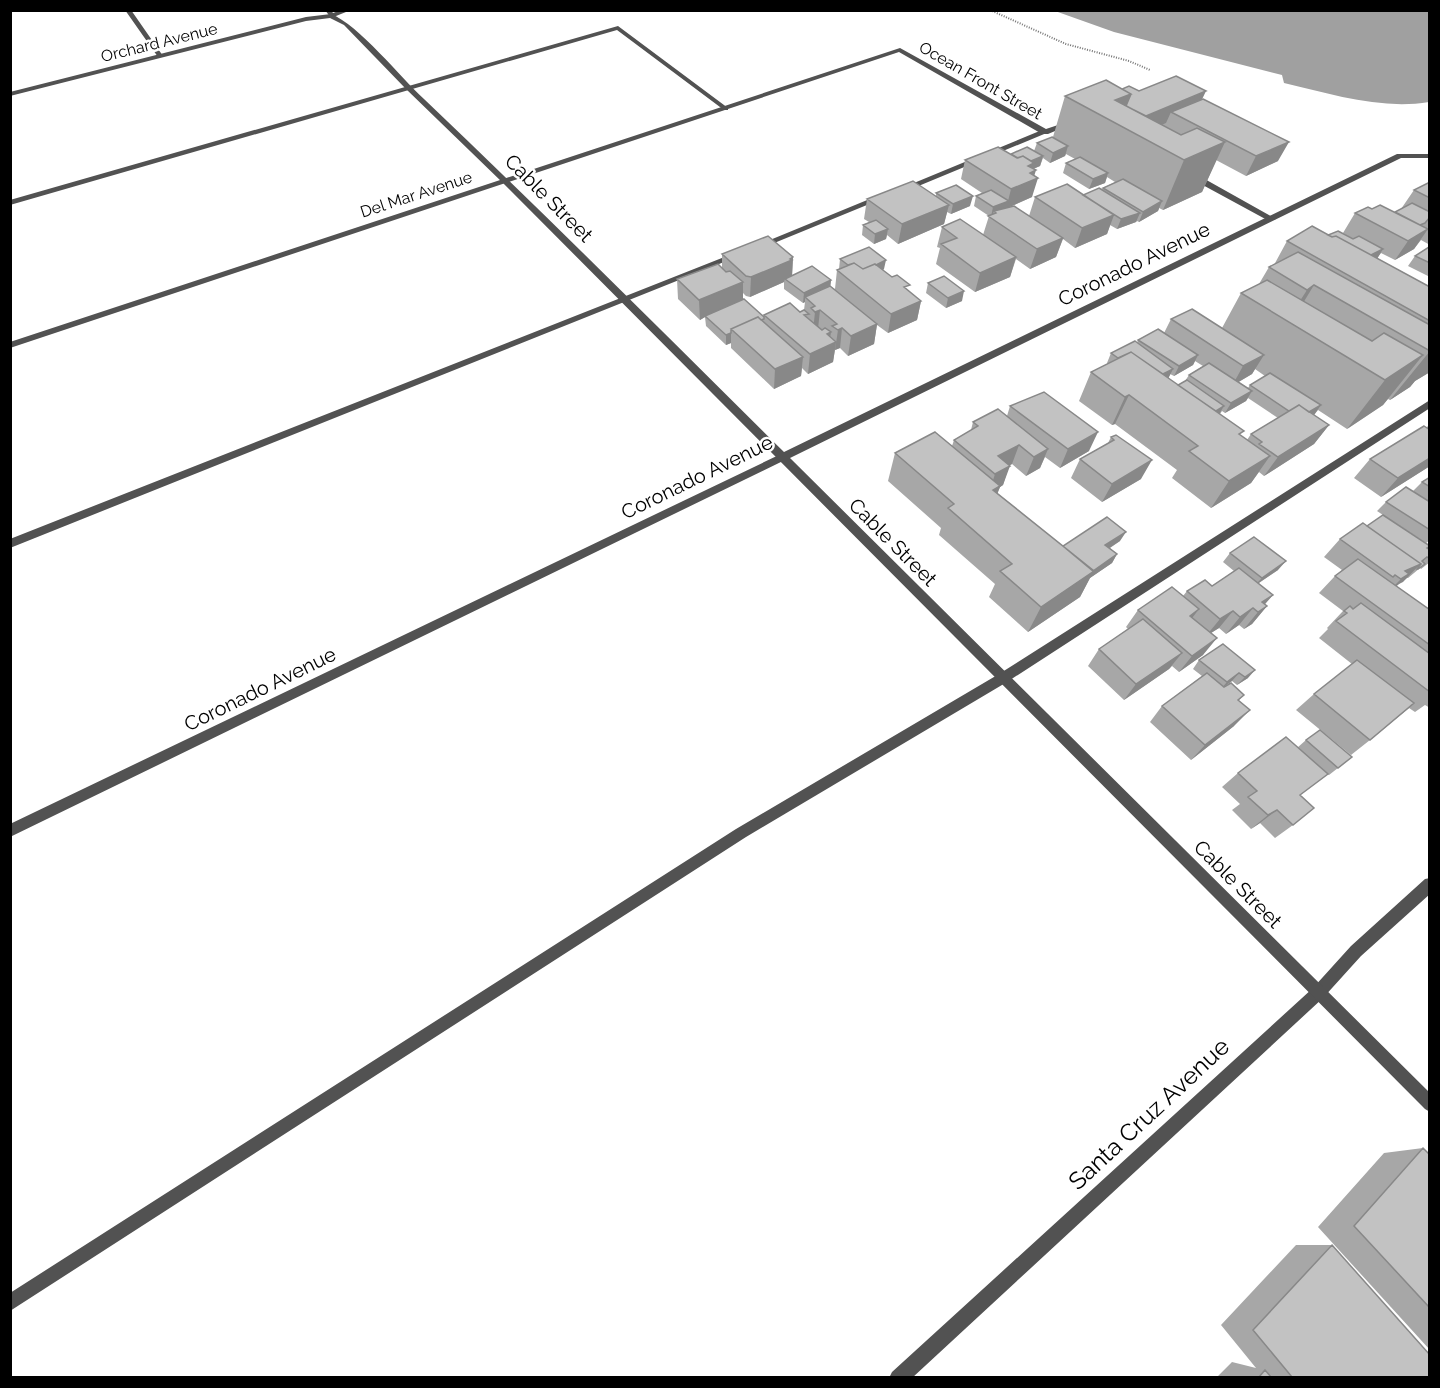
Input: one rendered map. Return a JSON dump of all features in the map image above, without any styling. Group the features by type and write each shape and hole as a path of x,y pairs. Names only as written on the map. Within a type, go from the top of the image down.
{"street":[{"path":"128,10 160,56"},
{"name":"Orchard Avenue","path":"10,94 348,10"},
{"name":"Cable Street","path":"329,13 346,24 408,88 506,181 623,301 1430,1104"},
{"path":"10,203 618,28 726,109"},
{"name":"Del Mar Avenue","path":"10,345 900,50"},
{"name":"Ocean Front Street","path":"900,50 1045,132 1076,121"},
{"path":"10,544 1045,132"},
{"name":"Coronado Avenue","path":"10,831 1400,156 1430,156"},
{"path":"1185,171 1272,219"},
{"path":"10,1303 741,833 1004,678 1430,403"},
{"name":"Santa Cruz Avenue","path":"898,1377 1318,993 1356,951 1430,884"}],"path":[{"path":"990,10 1017,20 1057,41 1131,60 1150,70"}],"shaded area":[{"path":"1055,11 1429,11 1429,102 1393,104 1356,100 1320,92 1284,83 1282,75 1114,32"}],"building":[{"path":"1176,76 1206,91 1146,116 1126,106 1131,94 1122,89 1129,86 1139,91"},
{"path":"1106,80 1131,94 1115,100 1181,135 1197,128 1225,142 1184,160 1065,96"},
{"path":"1203,99 1289,142 1256,156 1171,112"},
{"path":"1052,137 1068,146 1053,153 1037,143"},
{"path":"998,147 1017,158 1023,156 1034,163 1028,166 1036,170 1030,173 1038,178 1011,189 965,160"},
{"path":"1027,147 1043,156 1031,161 1023,156 1018,158 1011,154"},
{"path":"1080,157 1108,173 1093,179 1066,163"},
{"path":"1123,179 1162,201 1143,212 1103,188"},
{"path":"913,181 949,205 902,224 867,199"},
{"path":"1430,182 1430,198 1414,190"},
{"path":"1067,184 1114,215 1082,228 1035,197"},
{"path":"956,185 973,196 953,204 936,193"},
{"path":"1099,188 1140,213 1121,219 1083,195"},
{"path":"991,190 1009,201 993,207 976,196"},
{"path":"1412,203 1430,212 1430,217 1425,223 1420,225 1395,212"},
{"path":"1380,205 1428,229 1408,241 1355,213"},
{"path":"1014,206 1063,238 1037,249 988,216 996,213 994,211"},
{"path":"960,219 1016,257 980,273 941,244 957,238 942,227"},
{"path":"876,220 888,229 875,234 863,225"},
{"path":"1312,226 1332,237 1336,236 1430,287 1430,321 1287,241"},
{"path":"1338,231 1353,239 1359,236 1383,249 1371,255 1336,236 1328,235"},
{"path":"768,236 793,257 790,259 792,260 751,277 746,276 722,254"},
{"path":"869,247 886,260 863,269 854,263 848,265 840,259"},
{"path":"1429,247 1430,263 1415,256"},
{"path":"1298,252 1430,325 1430,351 1314,285 1307,290 1269,267"},
{"path":"854,263 863,269 875,264 892,277 897,275 910,285 904,287 921,301 891,314 837,270"},
{"path":"718,264 726,272 730,271 743,282 699,300 677,279"},
{"path":"812,266 831,280 804,293 785,279"},
{"path":"944,276 964,291 948,298 928,283"},
{"path":"1267,280 1372,341 1384,333 1423,355 1385,380 1241,293"},
{"path":"830,286 877,324 851,336 842,328 838,330 832,326 837,324 820,310 815,312 811,308 815,306 805,297"},
{"path":"744,299 764,319 761,320 758,317 731,329 731,333 726,335 705,316"},
{"path":"790,303 800,312 804,310 809,314 804,315 822,330 825,328 831,332 827,334 836,342 810,354 764,315"},
{"path":"1192,309 1264,355 1243,366 1171,319"},
{"path":"758,317 803,357 775,369 731,329"},
{"path":"1158,329 1198,355 1179,366 1138,340"},
{"path":"1135,341 1173,369 1163,374 1131,352 1118,358 1111,353"},
{"path":"1131,352 1244,431 1239,434 1270,456 1229,481 1189,451 1198,446 1129,395 1125,397 1091,372"},
{"path":"1209,363 1252,391 1231,403 1189,375"},
{"path":"1270,373 1321,405 1309,412 1299,405 1289,411 1250,385"},
{"path":"1187,380 1224,406 1216,411 1178,385"},
{"path":"1044,392 1098,432 1068,449 1010,406"},
{"path":"1299,405 1329,425 1278,457 1259,444 1262,442 1251,434"},
{"path":"998,409 1048,449 1034,457 1019,445 998,456 1010,466 995,474 954,440 978,426 973,422"},
{"path":"1424,426 1430,430 1430,458 1398,478 1370,459"},
{"path":"935,432 1000,486 993,490 1094,571 1041,607 1000,571 1012,564 948,508 954,504 895,453"},
{"path":"1116,435 1152,460 1112,484 1080,459 1114,440 1111,437"},
{"path":"1430,477 1430,487 1422,482"},
{"path":"1406,487 1430,502 1430,530 1386,502"},
{"path":"1383,515 1430,546 1427,548 1430,550 1430,559 1427,557 1422,561 1425,564 1417,569 1421,564 1367,526"},
{"path":"1107,517 1126,532 1105,545 1117,554 1093,571 1063,546"},
{"path":"1363,523 1421,564 1405,571 1409,574 1401,579 1395,575 1393,577 1340,539"},
{"path":"1254,537 1286,561 1262,578 1230,553"},
{"path":"1358,559 1430,610 1430,645 1335,576"},
{"path":"1239,568 1273,595 1262,602 1267,606 1258,612 1253,608 1240,617 1233,611 1220,619 1187,591 1205,580 1212,586"},
{"path":"1172,587 1199,609 1190,616 1217,638 1192,656 1138,610"},
{"path":"1361,603 1430,654 1430,692 1336,621 1347,613 1344,611 1350,606 1353,609"},
{"path":"1143,619 1182,653 1136,684 1099,649"},
{"path":"1223,644 1255,670 1245,677 1239,673 1227,682 1199,660"},
{"path":"1357,660 1414,703 1370,740 1314,694"},
{"path":"1207,673 1224,687 1231,683 1244,695 1238,700 1250,710 1205,745 1162,706"},
{"path":"1320,730 1352,757 1338,768 1306,740"},
{"path":"1286,737 1328,774 1300,795 1314,808 1293,825 1277,810 1268,815 1248,797 1257,791 1238,773"},
{"path":"1423,1148 1430,1155 1430,1308 1354,1226"},
{"path":"1332,1245 1430,1355 1430,1377 1292,1377 1253,1330"},
{"path":"1265,1370 1271,1377 1259,1377"}]}
